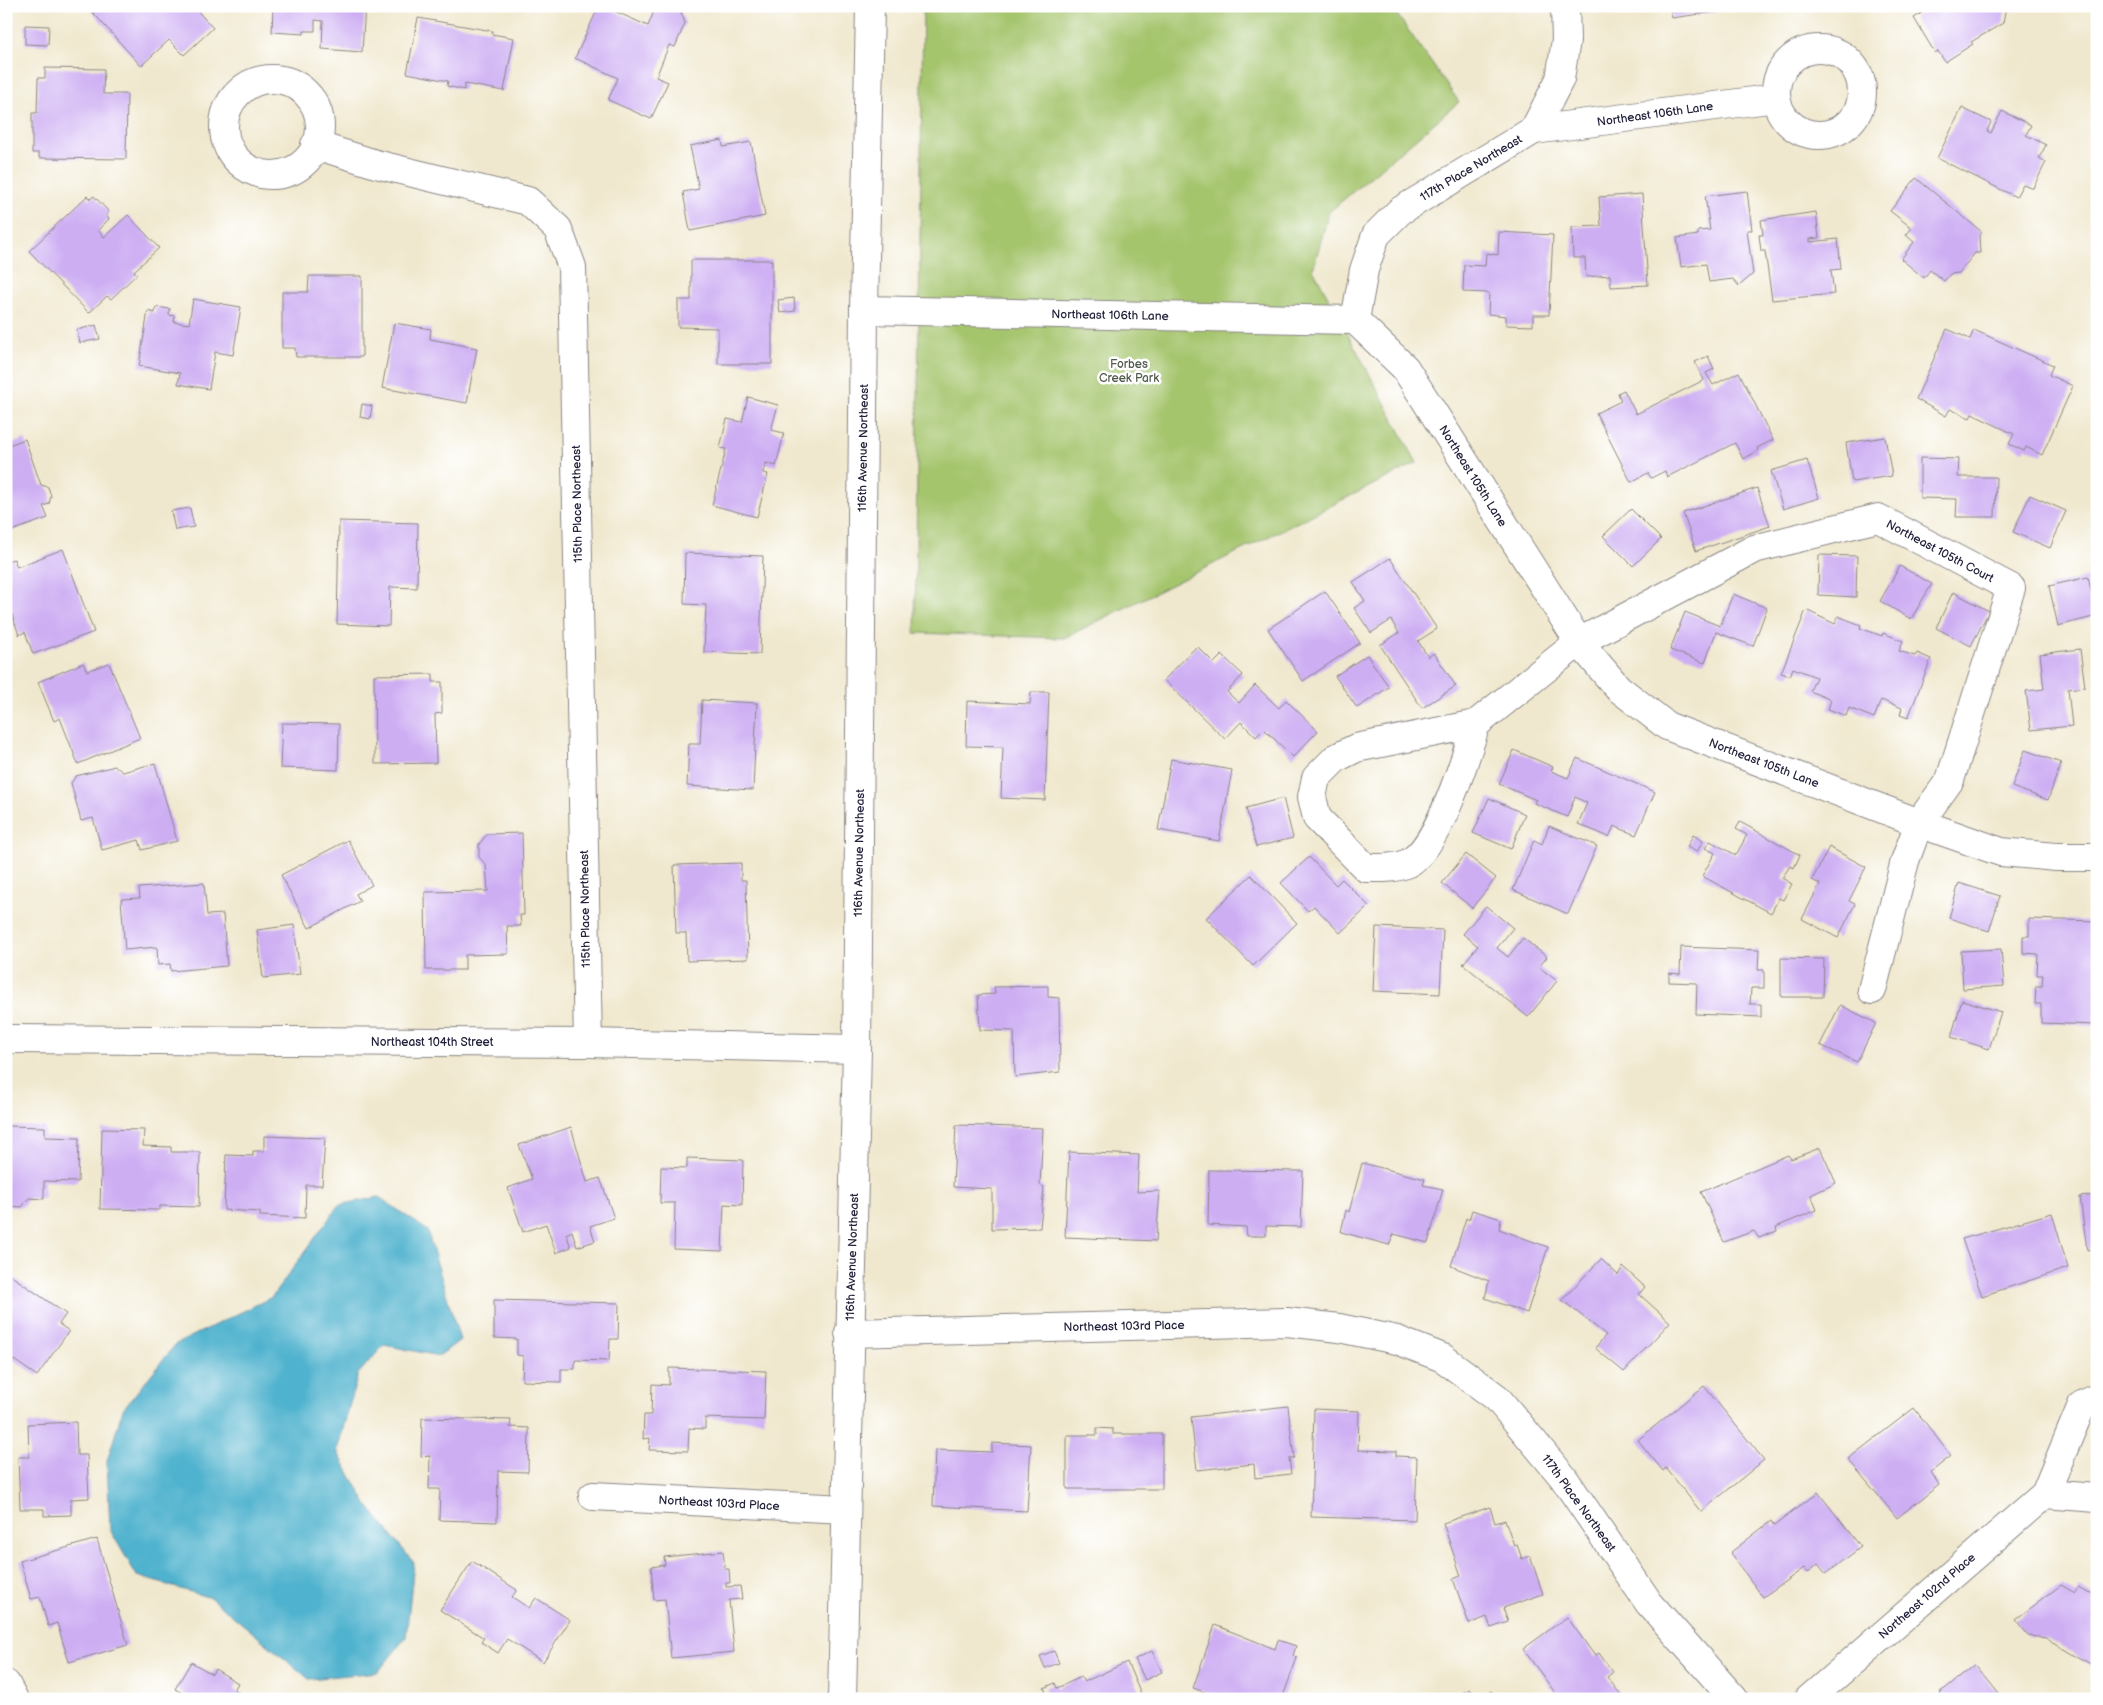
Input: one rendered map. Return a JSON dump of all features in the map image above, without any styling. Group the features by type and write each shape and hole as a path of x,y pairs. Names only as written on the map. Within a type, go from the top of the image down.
{"street":[{"name":"116th Avenue Northeast","path":"842,1699 857,1049 864,310 870,6"},
{"name":"117th Place Northeast","path":"1355,320 1364,270 1376,235 1400,211 1534,130 1560,79 1566,40 1565,6"},
{"name":"Northeast 106th Lane","path":"1534,130 1776,98"},
{"name":"115th Place Northeast","path":"315,145 376,164 528,201 558,229 572,267 588,1044"},
{"name":"Northeast 106th Lane","path":"864,310 1355,320"},
{"name":"Northeast 105th Lane","path":"1355,320 1405,368 1579,642 1618,688 1668,726 1919,823 2001,852 2056,857 2097,857"},
{"name":"Northeast 105th Court","path":"1579,642 1754,549 1878,518 2011,588 1950,780 1919,823"},
{"path":"1476,724 1455,790 1422,852 1408,863 1387,868 1366,868 1317,818 1312,797 1316,778 1336,758 1356,748 1476,724 1579,642"},
{"path":"1872,990 1905,861 1919,823"},
{"name":"Northeast 104th Street","path":"6,1038 588,1044 857,1049"},
{"name":"Northeast 103rd Place","path":"849,1333 1287,1322 1339,1328 1397,1340"},
{"name":"117th Place Northeast","path":"1397,1340 1443,1358 1497,1398 1563,1477 1649,1603 1734,1699"},
{"path":"2097,1398 2082,1405 2045,1494 2097,1498"},
{"name":"Northeast 102nd Place","path":"1809,1699 2045,1494"},
{"name":"Northeast 103rd Place","path":"593,1496 845,1509"},
{"path":"6,1684 14,1699"}],"green space":[{"name":"Forbes Creek Park","path":"923,6 1391,6 1459,102 1329,212 1313,269 1417,463 1064,638 915,633"}],"water":[{"path":"379,1197 427,1230 460,1340 439,1356 384,1345 358,1374 337,1451 368,1506 414,1563 406,1637 378,1672 309,1679 211,1598 137,1576 110,1530 107,1461 123,1409 176,1344 272,1297 339,1205"}],"building":[{"path":"87,6 193,6 213,28 184,55 169,40 141,66"},
{"path":"273,6 365,6 362,52 322,49 323,21 315,20 315,31 304,31 304,34 272,32"},
{"path":"599,6 603,6 648,26 654,11 665,6 681,12 685,23 675,47 669,45 656,77 668,82 651,119 608,100 618,78 575,58"},
{"path":"1670,6 1713,6 1714,12 1672,18"},
{"path":"1932,6 2006,6 2003,23 1971,42 1973,44 1945,62 1938,51 1935,53 1914,18"},
{"path":"418,18 493,31 492,34 514,38 504,91 465,84 464,90 447,86 448,81 407,73"},
{"path":"25,25 49,26 48,45 25,44"},
{"path":"45,68 104,69 103,94 127,94 126,159 39,158 39,153 32,153 32,113 37,113 38,78 45,78"},
{"path":"1962,108 1991,122 1987,131 1991,133 2002,111 2031,125 2026,135 2046,145 2039,158 2046,162 2033,188 2023,184 2016,197 1937,158"},
{"path":"722,140 723,147 751,142 765,216 690,231 683,192 699,189 690,146"},
{"path":"1916,178 1982,232 1979,236 1980,253 1975,253 1959,273 1950,274 1944,281 1930,270 1924,278 1901,259 1914,242 1906,235 1912,228 1890,211"},
{"path":"1747,191 1752,230 1747,230 1753,274 1739,286 1733,279 1709,282 1706,264 1681,267 1677,238 1698,235 1698,231 1710,230 1705,196"},
{"path":"1642,194 1648,285 1611,287 1610,275 1586,277 1585,258 1573,258 1572,227 1601,226 1599,197"},
{"path":"87,196 90,199 94,196 109,212 106,215 109,219 98,230 104,237 128,215 159,248 134,271 137,274 111,299 107,296 89,313 29,251"},
{"path":"1816,212 1819,238 1810,239 1810,242 1838,239 1841,269 1831,270 1834,294 1772,300 1765,251 1761,251 1759,235 1763,235 1761,220"},
{"path":"1499,232 1553,235 1549,315 1533,315 1533,326 1506,325 1506,316 1488,314 1489,293 1463,292 1464,265 1485,266 1486,253 1498,255"},
{"path":"691,260 772,260 772,364 718,364 718,328 678,327 678,300 691,300"},
{"path":"309,276 362,276 362,357 296,357 295,348 282,348 282,292 308,292"},
{"path":"794,298 795,311 780,313 778,300"},
{"path":"193,299 241,307 233,355 215,352 209,389 178,384 180,373 139,366 148,311 155,313 156,307 170,309 169,315 175,316 174,322 189,324"},
{"path":"394,323 431,329 430,339 477,348 467,403 382,388"},
{"path":"96,325 100,339 80,343 77,330"},
{"path":"1947,329 1970,339 1974,330 2053,365 2049,375 2073,386 2042,455 2026,447 2024,451 2009,444 2014,434 1972,414 1970,418 1950,409 1946,416 1916,399"},
{"path":"1708,356 1714,369 1706,373 1713,385 1739,372 1773,440 1757,448 1758,451 1743,459 1735,443 1667,477 1665,471 1651,478 1648,473 1631,482 1596,413 1621,401 1618,393 1624,390 1636,414 1704,380 1695,362"},
{"path":"748,397 778,405 771,430 784,433 776,466 766,463 763,473 768,474 757,517 712,505 726,449 720,448 727,419 742,422"},
{"path":"362,404 372,406 370,419 360,417"},
{"path":"1885,437 1892,476 1852,482 1846,443"},
{"path":"25,439 41,485 48,487 51,496 49,504 43,506 48,518 6,533 6,446"},
{"path":"1920,458 1959,459 1958,477 1996,477 1995,517 1956,517 1957,499 1920,498"},
{"path":"1807,460 1819,498 1783,509 1771,471"},
{"path":"1757,488 1770,526 1696,551 1683,513"},
{"path":"2030,495 2066,511 2050,548 2013,532"},
{"path":"190,508 194,527 175,530 171,511"},
{"path":"1631,509 1661,539 1633,566 1603,536"},
{"path":"339,521 418,523 417,588 390,587 389,626 337,624"},
{"path":"63,549 94,632 33,654 25,632 19,635 10,609 6,611 6,561 14,559 17,567"},
{"path":"685,553 763,556 760,654 704,652 706,605 684,604"},
{"path":"1819,555 1857,556 1856,597 1818,595"},
{"path":"1390,558 1437,629 1418,641 1428,657 1434,653 1456,686 1422,708 1380,645 1399,633 1391,620 1371,633 1354,608 1365,601 1353,582"},
{"path":"1900,566 1932,584 1911,619 1880,601"},
{"path":"2088,577 2097,616 2058,626 2049,586"},
{"path":"1325,591 1360,643 1303,681 1268,629"},
{"path":"1953,592 1989,611 1971,646 1936,628"},
{"path":"1733,594 1767,608 1753,646 1716,632 1705,663 1670,650 1685,612 1720,626"},
{"path":"1806,610 1835,624 1838,616 1861,625 1860,628 1882,636 1883,633 1903,641 1899,651 1915,656 1917,653 1931,659 1908,718 1900,715 1902,708 1881,700 1874,718 1849,708 1846,716 1828,709 1831,700 1810,691 1816,677 1793,668 1790,676 1781,673"},
{"path":"1197,646 1214,663 1222,655 1243,675 1227,692 1239,703 1255,685 1279,708 1286,700 1318,731 1293,757 1264,729 1256,737 1241,722 1225,739 1164,680"},
{"path":"2080,649 2085,687 2068,689 2072,726 2031,730 2026,691 2044,689 2040,654"},
{"path":"1367,655 1389,687 1357,708 1335,676"},
{"path":"83,663 87,671 109,663 140,738 78,764 60,718 54,721 38,682"},
{"path":"433,674 433,682 442,682 442,713 435,714 436,763 375,764 374,675"},
{"path":"1031,692 1049,692 1045,800 1001,798 1003,747 966,746 967,701 1030,704"},
{"path":"702,700 757,703 753,790 687,786 689,744 700,744"},
{"path":"282,723 339,724 338,770 280,768"},
{"path":"1514,750 1553,767 1551,771 1568,778 1577,758 1655,792 1636,835 1614,826 1609,837 1578,824 1587,803 1575,797 1567,817 1534,803 1536,800 1499,784"},
{"path":"2025,750 2061,763 2048,800 2012,787"},
{"path":"1171,759 1232,770 1219,841 1158,830"},
{"path":"155,763 177,841 142,850 139,840 102,850 93,818 81,821 71,783 76,776 115,766 123,772"},
{"path":"1283,798 1293,838 1256,847 1246,808"},
{"path":"1489,798 1525,814 1511,849 1473,833"},
{"path":"1740,822 1800,855 1794,868 1790,866 1782,878 1792,884 1783,900 1779,898 1771,913 1702,876 1715,853 1705,848 1710,841 1736,855 1747,835 1736,829"},
{"path":"1549,826 1597,846 1568,914 1513,890 1534,840 1542,844"},
{"path":"522,833 524,915 520,915 521,926 507,926 508,954 465,955 465,970 426,970 425,892 488,891 486,865 479,857 479,844 487,834"},
{"path":"1693,835 1703,841 1697,852 1687,847"},
{"path":"348,840 372,885 356,894 360,901 309,928 281,875"},
{"path":"1829,847 1866,867 1849,901 1855,904 1838,938 1802,919 1820,884 1812,880"},
{"path":"1466,854 1496,878 1472,908 1442,883"},
{"path":"1309,857 1336,885 1342,879 1369,906 1340,933 1314,906 1308,911 1281,883"},
{"path":"741,863 741,880 746,880 748,959 687,961 686,933 676,933 674,865"},
{"path":"1251,875 1297,923 1253,966 1206,918"},
{"path":"204,883 207,915 223,914 227,966 171,971 170,964 158,965 157,947 125,950 121,899 140,898 139,888"},
{"path":"1959,883 2000,896 1989,931 1949,918"},
{"path":"1486,906 1513,928 1497,948 1508,957 1523,938 1547,957 1539,967 1557,981 1528,1017 1463,964 1478,946 1463,934"},
{"path":"2029,919 2097,921 2097,1025 2041,1023 2041,1004 2035,1004 2036,986 2042,986 2043,975 2037,975 2038,954 2023,953 2023,936 2029,936"},
{"path":"294,925 300,974 263,978 257,930"},
{"path":"1376,927 1443,930 1440,994 1373,991"},
{"path":"1681,947 1759,950 1758,970 1764,970 1764,988 1751,988 1750,1004 1761,1004 1761,1017 1696,1014 1697,983 1669,982 1669,973 1680,974"},
{"path":"2001,949 2004,986 1963,989 1961,951"},
{"path":"1781,958 1824,959 1823,997 1781,997"},
{"path":"1048,986 1048,997 1059,998 1060,1072 1015,1077 1014,1031 980,1030 978,995 995,994 994,987"},
{"path":"1962,1000 2001,1012 1989,1049 1951,1037"},
{"path":"1840,1005 1876,1023 1857,1062 1820,1045"},
{"path":"956,1125 1043,1128 1040,1185 1044,1187 1040,1228 992,1229 992,1189 953,1187"},
{"path":"6,1126 45,1127 45,1137 79,1138 78,1182 44,1181 44,1199 29,1198 22,1207 6,1206"},
{"path":"571,1127 587,1182 600,1178 614,1218 590,1226 595,1241 577,1247 572,1231 566,1234 571,1247 556,1253 546,1224 523,1232 508,1188 532,1179 519,1145"},
{"path":"102,1129 144,1130 143,1146 171,1147 171,1152 200,1152 199,1207 160,1206 160,1210 100,1209"},
{"path":"264,1136 325,1138 322,1185 306,1185 305,1218 260,1216 260,1212 224,1210 226,1155 253,1156 253,1151 264,1151"},
{"path":"1820,1148 1836,1183 1811,1195 1817,1210 1776,1227 1777,1231 1759,1238 1754,1231 1724,1242 1701,1192 1788,1155 1791,1159"},
{"path":"1069,1152 1139,1155 1137,1192 1160,1191 1156,1241 1065,1237"},
{"path":"687,1158 743,1160 742,1205 724,1204 722,1251 674,1249 675,1203 660,1203 661,1167 687,1168"},
{"path":"1362,1163 1425,1179 1423,1185 1443,1189 1428,1243 1394,1234 1389,1245 1341,1232 1346,1210 1349,1212"},
{"path":"1209,1170 1303,1171 1301,1227 1266,1226 1266,1236 1247,1236 1246,1227 1208,1225"},
{"path":"2097,1195 2097,1248 2087,1250 2080,1197"},
{"path":"1472,1210 1501,1219 1499,1229 1548,1247 1527,1313 1485,1298 1489,1281 1451,1266 1466,1218 1469,1220"},
{"path":"2052,1213 2068,1268 1982,1296 1962,1239"},
{"path":"1601,1259 1618,1275 1623,1267 1645,1287 1639,1294 1670,1322 1624,1372 1595,1348 1606,1335 1562,1300"},
{"path":"6,1272 66,1314 59,1324 69,1331 37,1376 14,1360 6,1371"},
{"path":"494,1300 619,1303 618,1339 610,1339 609,1361 575,1360 575,1369 561,1369 561,1382 522,1381 523,1356 517,1355 517,1339 494,1338"},
{"path":"669,1368 766,1371 764,1420 705,1418 705,1429 689,1428 688,1451 649,1450 650,1438 643,1439 644,1415 651,1415 652,1384 669,1385"},
{"path":"1704,1386 1764,1460 1701,1512 1666,1468 1663,1471 1638,1440"},
{"path":"1288,1406 1294,1458 1289,1458 1291,1474 1255,1478 1254,1464 1197,1470 1191,1417"},
{"path":"1914,1408 1951,1456 1931,1472 1939,1485 1897,1518 1848,1459"},
{"path":"1314,1409 1359,1411 1358,1450 1396,1451 1396,1456 1417,1457 1415,1520 1311,1517"},
{"path":"422,1418 511,1420 510,1427 529,1428 528,1472 498,1471 497,1522 439,1520 440,1489 429,1489 430,1456 421,1457"},
{"path":"76,1422 77,1455 87,1455 89,1498 71,1499 71,1515 44,1516 44,1509 20,1509 18,1457 29,1457 28,1424"},
{"path":"1097,1428 1113,1429 1113,1434 1162,1434 1162,1489 1067,1489 1067,1435 1097,1435"},
{"path":"992,1443 1031,1445 1027,1511 933,1506 935,1450 992,1452"},
{"path":"1818,1492 1861,1547 1826,1574 1818,1564 1808,1573 1804,1568 1763,1597 1730,1553 1771,1521 1774,1526"},
{"path":"1490,1507 1495,1523 1505,1520 1514,1545 1517,1544 1522,1559 1530,1556 1543,1594 1503,1608 1508,1622 1491,1628 1487,1617 1469,1624 1453,1579 1461,1576 1443,1523"},
{"path":"97,1539 128,1645 69,1662 57,1623 48,1626 40,1597 31,1599 20,1561"},
{"path":"723,1551 725,1569 729,1569 730,1583 726,1583 726,1587 740,1586 742,1599 729,1600 734,1652 671,1658 665,1599 654,1600 651,1567 665,1565 664,1557"},
{"path":"472,1561 517,1590 512,1597 529,1608 536,1598 570,1620 543,1662 507,1639 498,1653 481,1642 484,1638 440,1610"},
{"path":"2061,1585 2075,1593 2079,1587 2097,1597 2097,1668 2047,1638 2028,1636 2015,1620"},
{"path":"1567,1617 1595,1656 1599,1653 1613,1672 1607,1677 1621,1695 1615,1699 1549,1699 1556,1694 1523,1649"},
{"path":"1215,1625 1275,1649 1278,1640 1296,1646 1293,1656 1297,1658 1282,1699 1223,1699 1193,1688"},
{"path":"1054,1651 1059,1663 1045,1668 1040,1656"},
{"path":"1152,1651 1162,1672 1145,1680 1135,1659"},
{"path":"191,1662 212,1674 215,1669 238,1683 234,1690 250,1699 193,1699 175,1689"},
{"path":"1127,1662 1143,1699 1049,1699 1044,1688 1055,1683 1057,1688 1081,1677 1084,1682"},
{"path":"1975,1664 2003,1699 1945,1699 1940,1693"},
{"path":"1470,1689 1475,1699 1450,1699"},
{"path":"1491,1691 1495,1699 1476,1699"}]}
